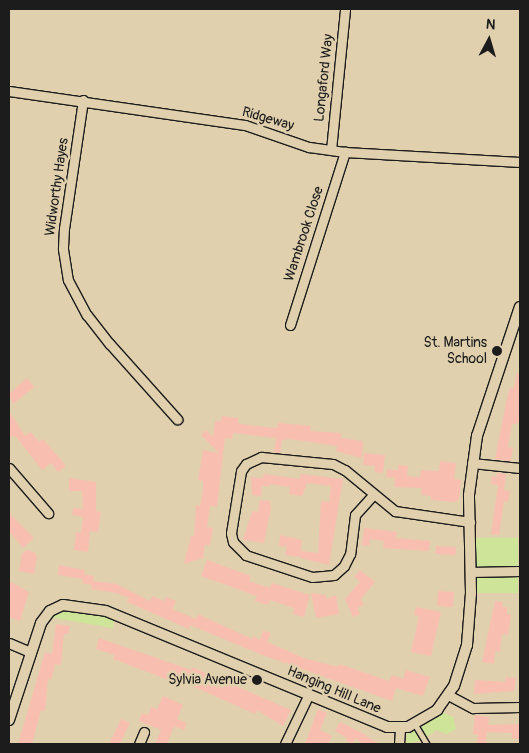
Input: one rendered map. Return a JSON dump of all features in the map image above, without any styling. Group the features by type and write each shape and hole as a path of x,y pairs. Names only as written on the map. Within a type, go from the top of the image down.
{"street":[{"name":"Longaford Way","path":"331,150 345,9"},
{"name":"Ridgeway","path":"9,91 83,100 245,125 309,147 344,152 520,162"},
{"name":"Widworthy Hayes","path":"83,100 64,228 63,249 68,280 87,315 110,344 177,419"},
{"name":"Wambrook Close","path":"290,325 344,152"},
{"name":"Hanging Hill Lane","path":"9,720 30,652 42,623 50,611 64,605 81,605 106,611 309,694 374,723 400,728 415,724 437,710 450,696 467,645 472,463 484,406 516,330 520,311"},
{"path":"373,495 355,515 350,554 344,566 334,575 312,577 246,555 233,542 231,533 241,471 254,458 333,464 345,470 395,512 470,522"},
{"path":"472,463 520,468"},
{"path":"9,468 48,514"},
{"path":"470,572 520,571"},
{"path":"9,643 30,652"},
{"path":"285,744 309,694"},
{"path":"450,696 473,708 520,706"},
{"path":"399,744 400,728"},
{"path":"139,744 144,732"}],"lane":[{"path":"415,724 427,744"}],"green space":[{"path":"470,538 518,538 518,593 470,593"},
{"path":"63,605 115,615 113,628 49,617"},
{"path":"437,710 453,717 456,729 447,734 436,730 423,740 406,744 408,727"}],"building":[{"path":"517,373 520,374 520,419 517,424 512,424 508,447 513,448 511,461 495,459 507,398 510,388 514,388"},
{"path":"27,378 34,387 13,404 9,394"},
{"path":"9,411 25,436 31,432 39,442 43,439 66,466 58,472 51,463 42,470 17,438 13,435 9,439"},
{"path":"222,416 238,418 238,423 247,425 277,428 278,423 303,425 311,426 310,431 341,433 341,438 363,441 362,458 336,451 337,446 290,439 282,440 280,453 274,452 276,438 233,433 232,439 225,438 217,507 210,506 207,527 213,528 210,545 205,545 203,558 184,564 191,536 194,536 196,505 200,506 203,490 203,481 198,480 203,450 219,453 201,435 206,430 213,437 215,421 221,421"},
{"path":"364,453 385,455 383,473 375,472 375,466 363,465"},
{"path":"440,461 456,463 454,479 461,480 459,499 455,502 431,500 431,496 421,495 422,488 394,487 395,478 386,477 387,469 398,470 398,465 408,466 407,476 420,477 421,470 439,471"},
{"path":"497,473 506,474 504,490 510,491 508,502 504,501 499,535 491,534 498,485 491,484 492,476 496,477"},
{"path":"264,474 300,479 300,474 343,479 329,565 300,558 301,551 318,553 321,501 329,502 331,486 307,483 302,496 289,494 290,487 270,484 270,486 262,486 261,496 252,495 251,477 263,478"},
{"path":"69,478 96,482 96,511 101,512 98,532 90,531 88,552 74,550 76,532 81,533 83,517 72,515 73,508 83,509 82,491 69,491"},
{"path":"260,500 270,501 271,508 264,543 243,540 252,511 258,512"},
{"path":"9,513 34,538 23,548 9,531"},
{"path":"364,528 397,532 396,538 430,541 429,551 383,548 384,541 370,539 369,546 362,545"},
{"path":"280,535 302,540 300,557 285,555 287,547 279,546"},
{"path":"436,546 456,547 456,555 436,554"},
{"path":"27,550 34,552 37,557 34,574 19,571 22,554"},
{"path":"207,560 251,576 249,581 270,588 272,583 310,595 304,617 293,614 294,608 270,600 268,605 255,601 257,596 201,576"},
{"path":"59,565 85,570 84,574 94,576 93,581 116,584 150,601 152,596 164,601 166,597 176,601 172,609 196,619 198,614 252,639 253,636 260,640 263,631 271,633 267,642 304,658 338,667 339,664 389,681 392,675 403,679 406,670 430,677 423,696 396,688 392,701 257,653 190,625 189,629 127,602 129,598 116,593 91,589 92,585 82,583 83,579 58,575"},
{"path":"360,570 375,582 361,599 364,605 357,608 360,614 353,617 345,599 360,582 354,577"},
{"path":"9,581 29,592 20,621 9,617"},
{"path":"438,591 454,592 453,607 437,606"},
{"path":"311,593 326,595 326,599 336,595 339,614 316,618"},
{"path":"495,601 503,602 502,607 507,607 507,614 511,615 508,635 502,634 500,652 495,651 494,664 482,662"},
{"path":"416,607 441,612 431,656 411,652 419,616 414,615"},
{"path":"56,624 70,626 68,634 64,634 61,665 55,664 51,680 48,679 45,711 41,710 32,744 18,744 45,652 52,654"},
{"path":"99,638 191,670 192,667 291,710 283,726 257,710 255,714 183,682 182,685 113,659 115,655 96,649"},
{"path":"506,677 516,678 514,691 474,694 475,680 505,682"},
{"path":"163,696 183,705 177,719 187,723 184,730 174,726 167,744 155,744 161,730 139,721 142,713 148,715 151,707 157,709"},
{"path":"318,709 327,713 320,730 332,736 328,744 305,744"},
{"path":"475,715 489,717 488,725 519,724 519,739 512,738 512,733 487,732 485,744 477,744 478,735 473,734"},
{"path":"121,719 130,723 120,744 109,744"},
{"path":"340,722 379,744 363,744 355,739 352,744 346,741 347,738 335,731"}],"place":[{"name":"St. Martins School","path":"497,351"},
{"name":"Sylvia Avenue","path":"257,680"}]}
